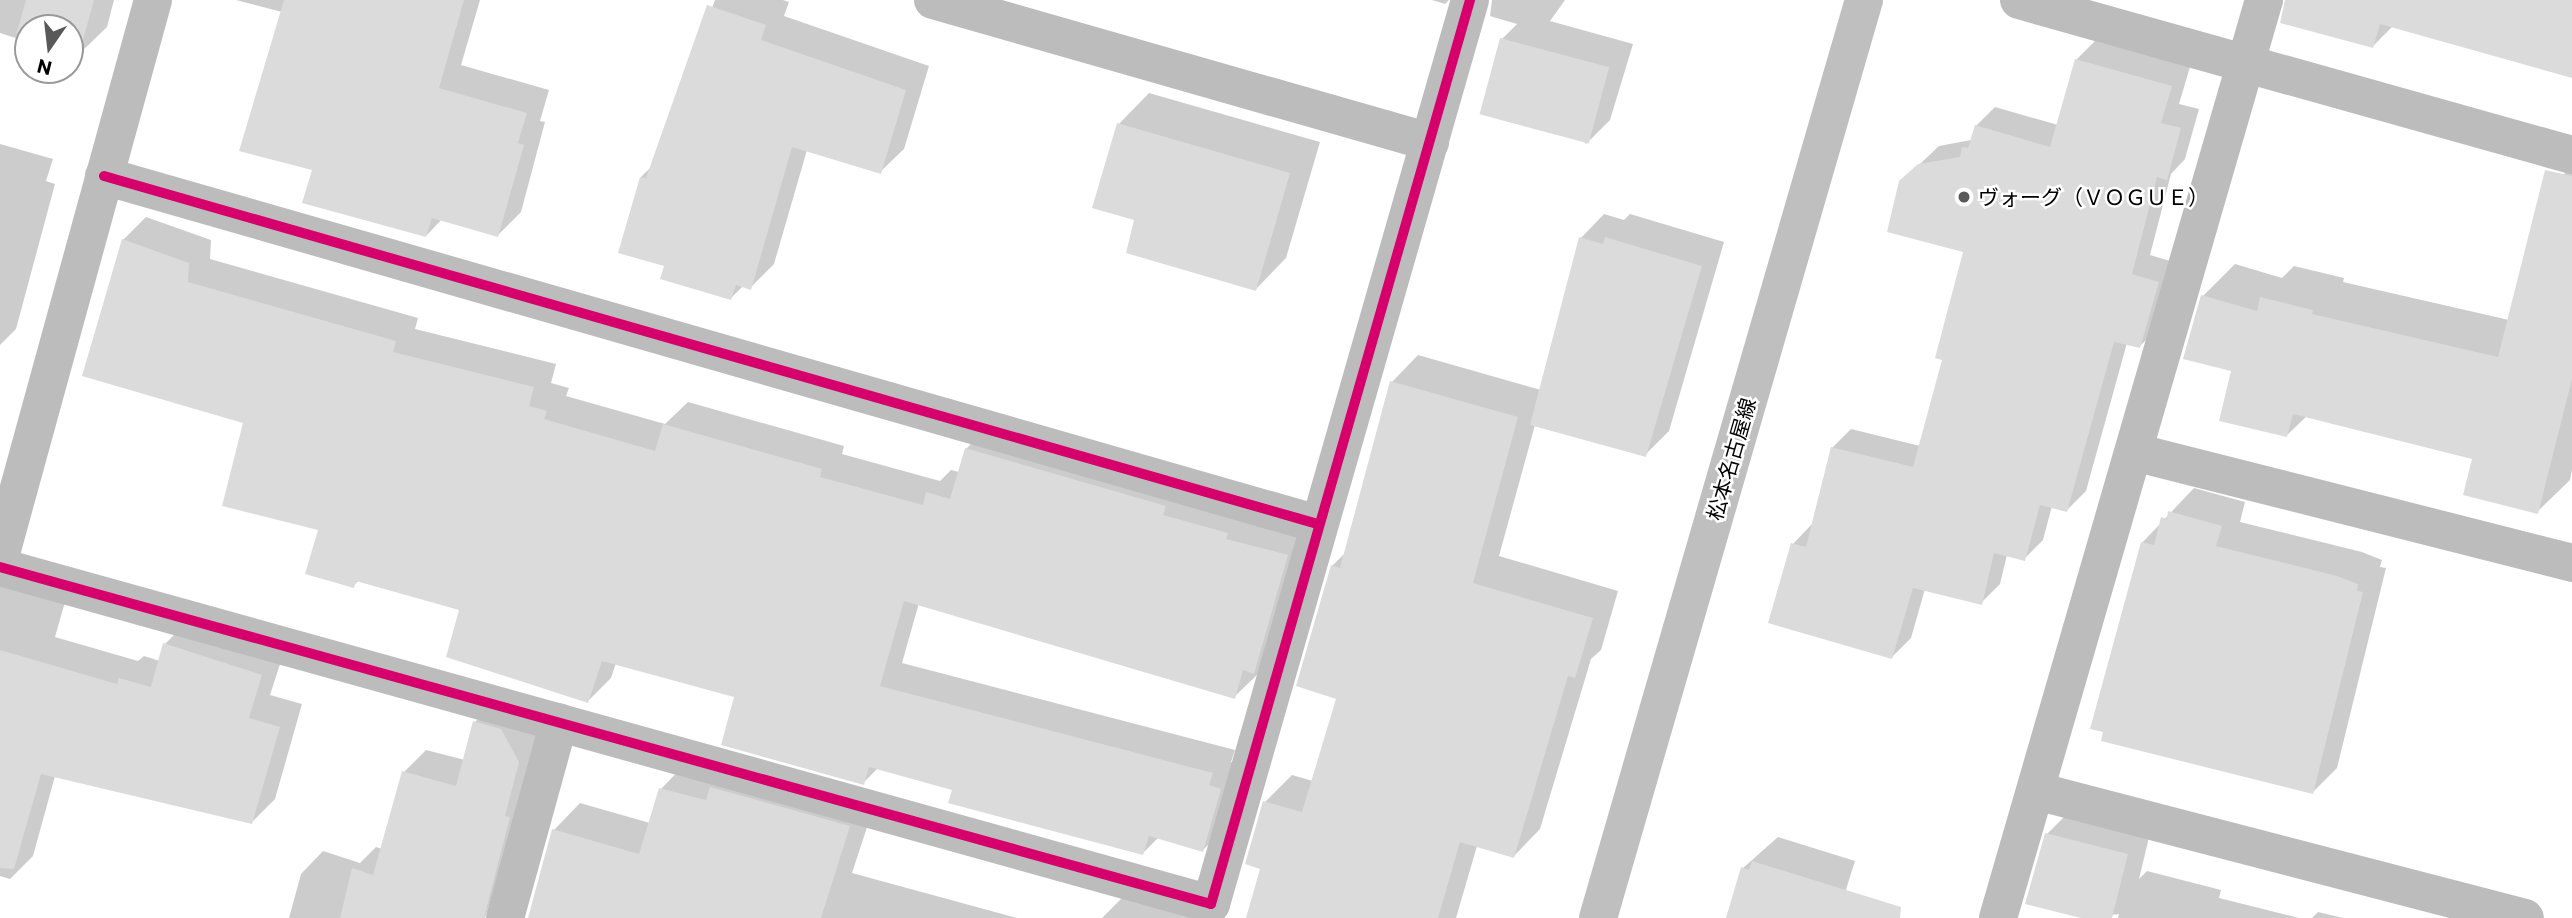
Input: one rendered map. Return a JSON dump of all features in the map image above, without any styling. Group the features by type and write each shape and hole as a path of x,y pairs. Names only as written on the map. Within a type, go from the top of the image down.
{"main road":[{"name":"松本名古屋線","path":"1598,918 1864,0"}],"street":[{"path":"0,556 153,0"},
{"path":"933,0 1430,142"},
{"path":"0,567 1211,904 1470,0"},
{"path":"2019,0 2572,155"},
{"path":"1998,918 2264,0"},
{"path":"104,176 1318,524"},
{"path":"2134,452 2572,562"},
{"path":"505,918 559,722"},
{"path":"2036,791 2525,918"}],"building":[{"path":"26,0 94,0 84,36 84,14 22,14"},
{"path":"284,0 464,0 439,88 527,113 518,143 524,145 498,237 432,218 426,237 302,203 312,170 239,151"},
{"path":"2285,0 2572,0 2572,78 2380,24 2373,48 2280,23"},
{"path":"707,5 766,25 761,40 906,90 881,174 792,147 751,290 736,285 731,300 660,279 664,266 618,253 640,177 646,178"},
{"path":"1500,38 1609,67 1589,144 1480,114"},
{"path":"2075,59 2172,86 2161,123 2181,128 2167,180 2157,177 2132,274 2159,282 2140,348 2114,342 2067,512 2040,505 2025,561 1994,553 1982,605 1913,588 1892,659 1768,623 1791,543 1806,547 1831,447 1913,467 1942,360 1935,358 1963,252 1887,232 1899,181 1918,164 1960,157 1962,147 1968,148 1975,125 2050,147"},
{"path":"1117,123 1290,173 1256,291 1126,253 1134,220 1092,208"},
{"path":"2545,170 2572,176 2572,379 2538,514 2463,495 2472,459 2293,414 2287,437 2219,421 2231,371 2183,359 2201,295 2257,311 2260,297 2313,310 2312,314 2498,357"},
{"path":"1579,237 1603,244 1605,237 1702,266 1646,457 1530,425"},
{"path":"122,239 189,263 188,282 396,341 393,352 534,387 529,406 547,411 544,419 655,451 663,424 822,469 820,477 923,505 926,492 950,499 965,448 1166,506 1163,515 1228,533 1226,539 1288,555 1254,674 1243,670 1235,699 904,601 880,686 1213,773 1209,785 1221,789 1203,852 1149,836 1143,855 948,803 952,790 869,767 864,785 721,745 734,697 602,661 588,703 446,657 459,610 356,581 354,588 305,574 318,530 222,506 243,423 82,376"},
{"path":"1390,381 1518,417 1473,583 1593,618 1575,678 1568,676 1514,858 1460,842 1438,918 1246,918 1260,869 1245,864 1263,801 1302,812 1336,699 1296,686 1331,565 1340,568"},
{"path":"2168,511 2222,526 2216,546 2337,576 2358,584 2357,591 2363,592 2313,794 2101,741 2103,732 2090,729 2141,542 2154,545 2161,517 2167,519"},
{"path":"163,643 262,675 249,718 280,727 252,824 41,774 14,869 0,868 0,650 117,684 119,678 151,687"},
{"path":"473,721 501,729 519,762 505,816 510,817 484,918 340,918 352,868 373,875 402,771 456,786"},
{"path":"710,787 850,826 821,918 528,918 552,829 639,854 659,788 706,800"},
{"path":"2045,833 2128,854 2112,918 2081,918 2025,904"},
{"path":"1752,861 1901,907 1900,918 1726,918 1741,867 1749,870"}],"cycle path":[{"path":"0,567 1211,904 1470,0"},
{"path":"104,176 1318,524"}],"place":[{"name":"ヴォーグ（ＶＯＧＵＥ）","path":"1964,197"}]}
